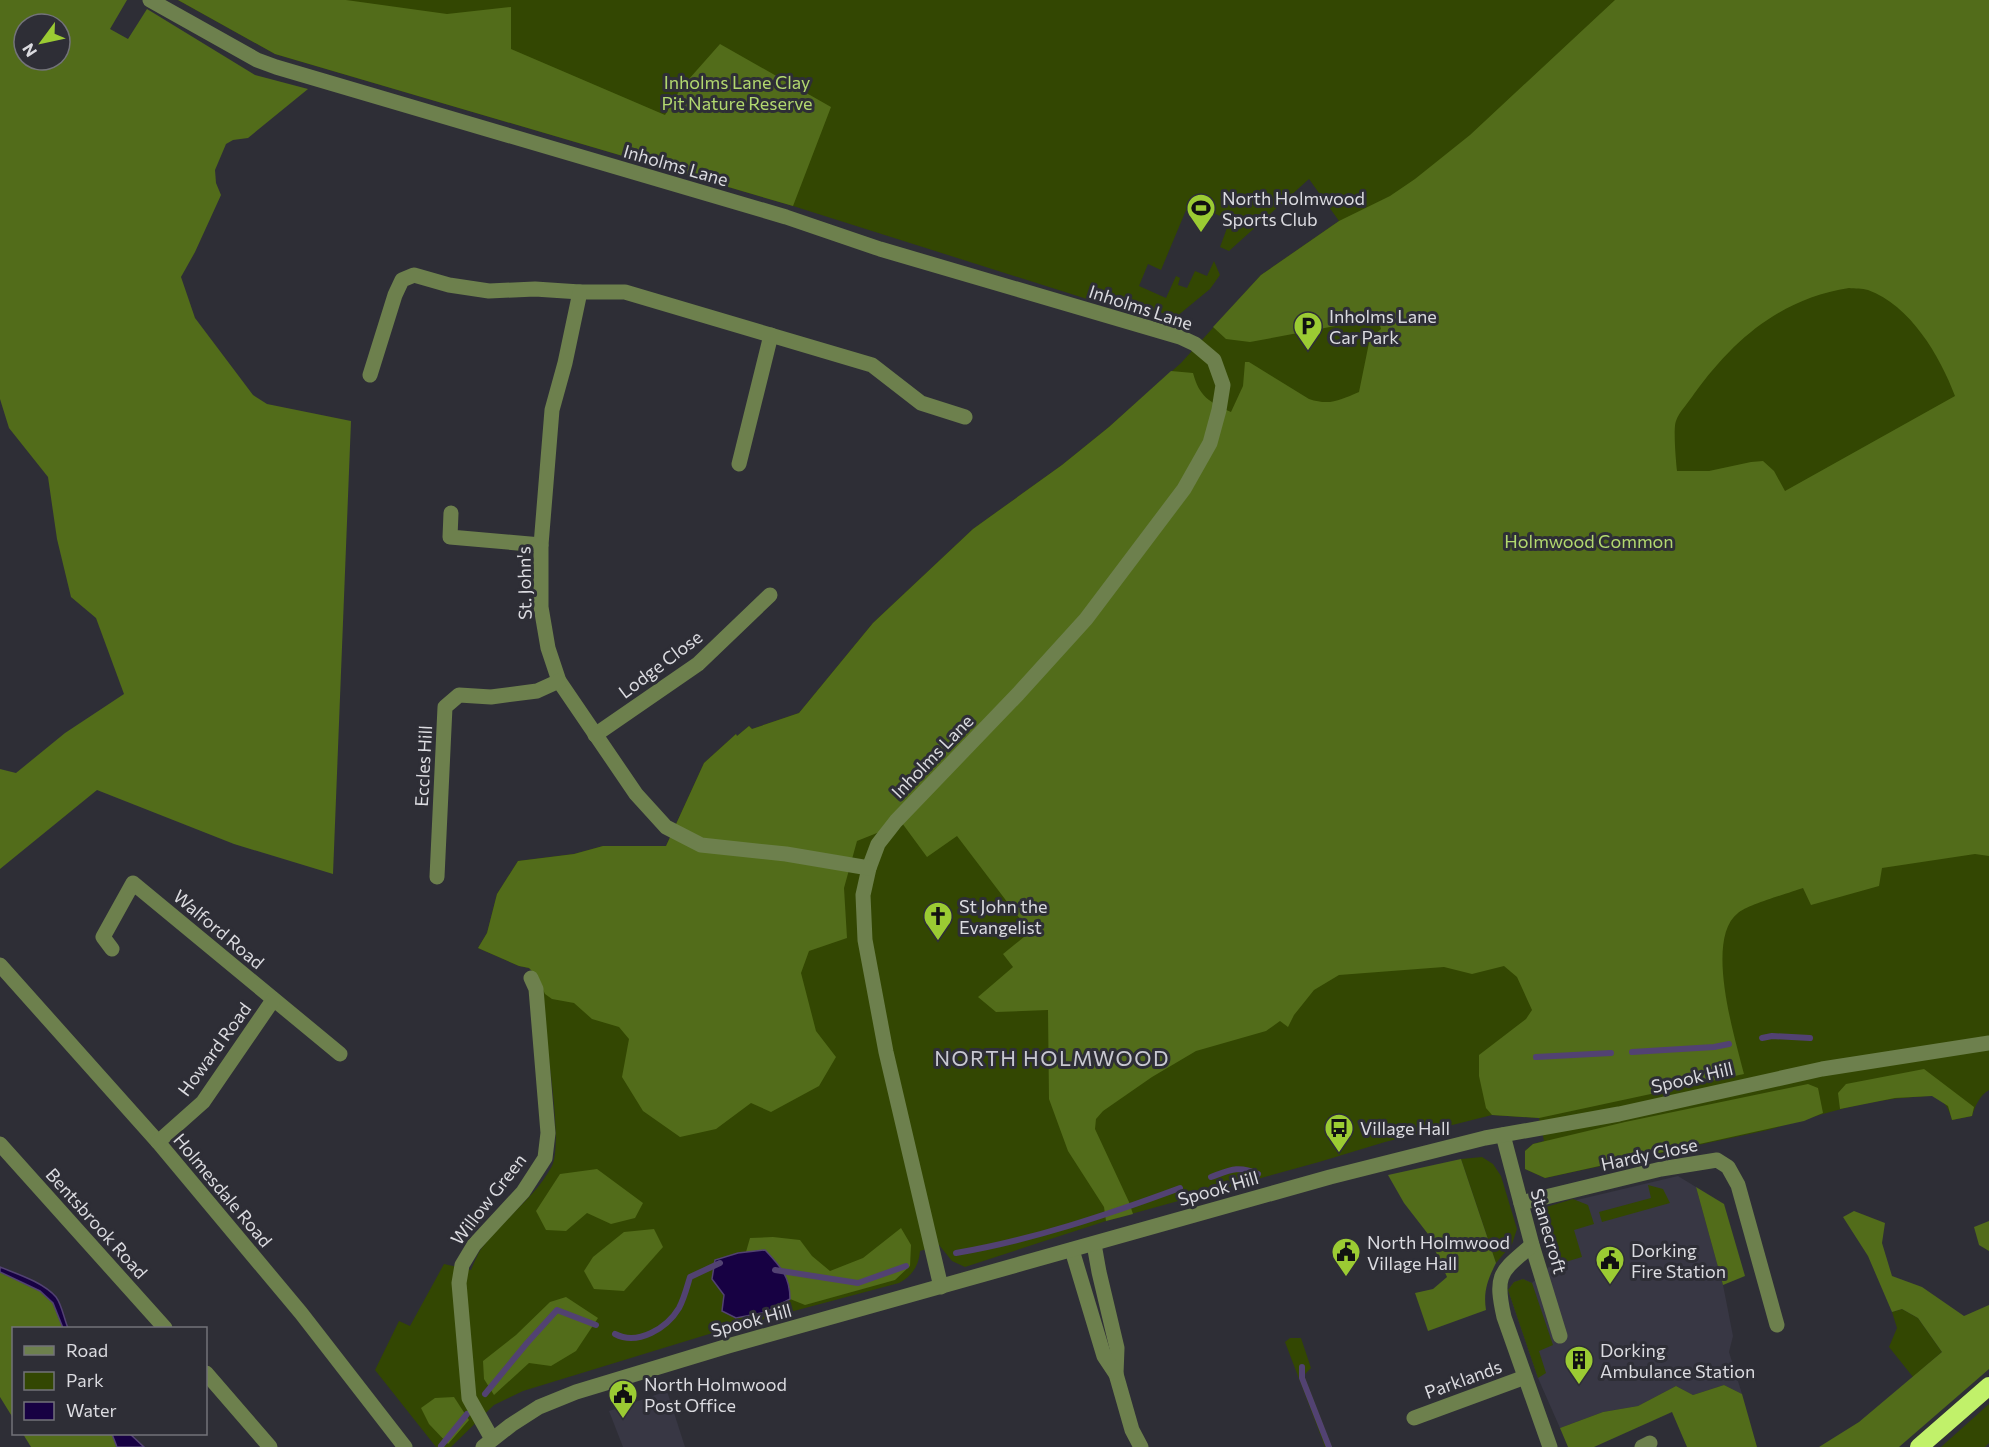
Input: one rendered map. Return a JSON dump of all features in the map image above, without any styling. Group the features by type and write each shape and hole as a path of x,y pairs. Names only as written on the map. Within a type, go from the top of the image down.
{"highway":[{"path":"1919,1447 1989,1386"}],"street":[{"name":"Inholms Lane","path":"150,0 257,60 276,67 786,217 880,249 1180,337 1195,344 1214,360 1223,385 1219,410 1210,443 1184,489 1086,619 1018,694 896,821 878,844 868,868 863,895 865,940 886,1052 941,1287"},
{"path":"370,375 395,295 402,280 414,275 449,285 489,291 535,289 625,292 872,365 921,403 965,417"},
{"name":"St. John's","path":"580,292 552,410 541,545 541,607 548,648 559,681 636,794 666,827 701,845 786,854 868,868"},
{"path":"739,464 771,335"},
{"path":"451,513 450,537 541,545"},
{"name":"Lodge Close","path":"595,735 698,664 770,595"},
{"name":"Eccles Hill","path":"437,877 445,707 459,695 491,697 537,692 559,681"},
{"name":"Walford Road","path":"112,949 103,938 133,883 339,1054"},
{"name":"Holmesdale Road","path":"0,965 158,1142 300,1313 405,1447"},
{"name":"Willow Green","path":"487,1443 469,1398 459,1283 462,1265 474,1245 523,1192 545,1158 548,1133 536,989 531,978"},
{"name":"Howard Road","path":"158,1142 203,1102 273,1000"},
{"name":"Spook Hill","path":"487,1443 539,1407 576,1392 728,1346 1330,1177 1485,1137 1619,1114 1822,1069 1989,1043"},
{"name":"Stanecroft","path":"1503,1135 1532,1245 1560,1336"},
{"name":"Bentsbrook Road","path":"0,1144 163,1327"},
{"name":"Hardy Close","path":"1521,1203 1661,1169 1716,1160 1728,1167 1738,1185 1777,1325"},
{"path":"1094,1244 1117,1348 1116,1374"},
{"name":"Parklands","path":"1532,1245 1502,1271 1499,1294 1504,1317 1550,1447"},
{"path":"1072,1250 1104,1356 1116,1374 1132,1430 1141,1447"},
{"path":"207,1374 270,1447"},
{"name":"Parklands","path":"1414,1418 1525,1377"}],"shaded area":[{"path":"1678,1176 1696,1187 1723,1285 1733,1336 1729,1352 1742,1394 1724,1385 1693,1395 1676,1386 1638,1406 1603,1412 1560,1428 1538,1378 1508,1290 1514,1282 1523,1279 1532,1283 1550,1266 1538,1224 1543,1208"},
{"path":"667,1391 685,1447 623,1447 609,1411"}],"green space":[{"path":"0,0 127,0 110,29 128,39 147,9 255,75 308,89 248,138 233,140 226,144 215,170 216,183 221,195 181,277 195,318 253,395 267,404 351,421 333,874 234,844 97,790 0,869 0,769 16,773 65,733 124,694 96,618 71,597 57,539 48,477 9,428 0,399"},
{"name":"Holmwood Common","path":"178,0 1989,0 1989,1090 1978,1101 1972,1116 1952,1120 1946,1105 1933,1096 1877,1101 1768,1130 1545,1178 1525,1169 1525,1151 1533,1144 1544,1141 1539,1118 1492,1115 1385,1142 1106,1221 965,1267 952,1261 939,1245 920,1251 914,1270 899,1283 719,1331 523,1391 494,1405 451,1447 436,1447 375,1370 399,1321 410,1326 444,1264 471,1270 489,1238 528,1199 545,1178 552,1166 555,1151 554,1103 536,975 529,968 478,948 487,933 497,894 518,861 574,854 603,846 666,846 704,763 736,734 737,736 749,726 752,729 799,713 873,623 973,529 1062,465 1109,427 1181,363 1261,275 1339,221 1309,179 1229,251 1220,247 1230,220 1189,203 1161,270 1148,264 1139,286 1166,298 1176,276 1180,278 1178,285 1187,288 1195,271 1207,276 1214,261 1220,275 1210,289 1176,317 1146,308 1128,312 793,206 275,54"},
{"name":"Inholms Lane Clay Pit Nature Reserve","path":"178,0 346,0 447,14 511,7 511,49 665,115 681,88 720,44 831,107 793,206 275,54"},
{"name":"Holmwood Common","path":"1615,0 1989,0 1989,856 1975,854 1882,868 1879,886 1811,905 1803,888 1738,913 1728,926 1723,944 1723,966 1729,1014 1744,1074 1539,1118 1492,1115 1486,1108 1479,1076 1479,1055 1526,1019 1532,1010 1517,977 1504,966 1472,974 1444,967 1339,975 1314,990 1294,1015 1288,1027 1280,1021 1266,1031 1196,1051 1152,1077 1103,1111 1096,1119 1095,1129 1133,1214 1106,1221 1104,1207 1068,1151 1049,1099 1048,1010 996,1012 978,997 1013,967 1003,954 1030,932 957,836 927,857 902,823 857,841 844,888 847,938 809,951 801,973 816,1031 836,1057 819,1086 771,1112 751,1103 716,1129 680,1137 643,1111 622,1077 629,1039 619,1027 592,1019 574,1003 552,999 545,994 536,975 529,968 478,948 487,933 497,894 518,861 574,854 603,846 666,846 704,763 736,734 737,736 749,726 752,729 799,713 873,623 973,529 1062,465 1109,427 1171,371 1193,373 1202,393 1217,405 1231,412 1243,386 1245,362 1249,362 1316,401 1335,401 1359,392 1370,338 1381,329 1378,318 1250,342 1226,339 1213,327 1261,275 1339,221 1390,196 1470,135","holes":["1849,288 1868,290 1883,297 1910,320 1932,349 1955,396 1785,491 1774,471 1763,461 1709,471 1677,471 1675,446 1677,418 1725,356 1742,339 1780,312 1801,301"]},
{"path":"1924,1069 1974,1107 1972,1116 1952,1120 1948,1106 1932,1096 1895,1098 1840,1109 1838,1093 1846,1084"},
{"path":"1808,1084 1818,1088 1823,1113 1804,1121 1545,1178 1525,1169 1525,1151 1533,1144 1625,1122"},
{"path":"1482,1157 1493,1164 1501,1176 1517,1229 1512,1244 1496,1263 1461,1159"},
{"path":"1461,1159 1496,1263 1487,1285 1486,1310 1428,1331 1415,1293 1433,1289 1447,1277 1428,1234 1404,1203 1388,1175"},
{"path":"597,1169 643,1203 635,1218 611,1224 587,1213 566,1231 546,1230 536,1211 560,1174"},
{"path":"1648,1185 1663,1189 1670,1203 1602,1222 1599,1212 1651,1198"},
{"path":"1696,1187 1724,1204 1745,1276 1723,1285"},
{"path":"1573,1199 1588,1205 1594,1224 1574,1230 1582,1257 1562,1263 1543,1238 1541,1217 1543,1208"},
{"path":"1854,1211 1885,1223 1882,1243 1892,1276 1922,1287 1964,1316 1989,1305 1989,1369 1899,1447 1819,1447 1859,1422 1942,1352 1918,1318 1902,1309 1892,1312 1868,1256 1843,1217"},
{"path":"1989,1221 1989,1251 1979,1245 1974,1227"},
{"path":"901,1228 911,1245 910,1266 895,1280 805,1305 790,1299 790,1291 783,1272 765,1250 746,1252 750,1238 773,1237 800,1240 812,1256 830,1271 863,1258"},
{"path":"654,1229 663,1247 624,1291 594,1289 584,1271 593,1257 624,1232"},
{"path":"0,1272 40,1291 53,1303 63,1327 12,1327 12,1416 0,1397"},
{"path":"1523,1279 1532,1283 1553,1345 1539,1351 1546,1373 1538,1378 1508,1290 1514,1282"},
{"path":"566,1297 598,1318 576,1351 551,1366 529,1363 494,1395 484,1379 483,1361 516,1335 550,1302"},
{"path":"1902,1309 1918,1318 1942,1352 1913,1377 1889,1347 1897,1328 1892,1312"},
{"path":"1290,1338 1301,1338 1311,1368 1304,1375 1332,1447 1325,1447 1285,1342"},
{"path":"1724,1385 1742,1394 1757,1447 1687,1447 1672,1412 1594,1447 1568,1447 1560,1428 1603,1412 1638,1406 1676,1386 1693,1395"},
{"path":"454,1397 469,1420 448,1444 429,1424 421,1408 435,1398"},
{"path":"1989,1404 1989,1443 1985,1447 1941,1447"},
{"path":"24,1435 112,1435 117,1447 31,1447"}],"water":[{"path":"765,1250 783,1272 790,1291 790,1299 766,1312 736,1318 722,1311 724,1295 712,1279 715,1260 738,1253"},
{"path":"0,1267 30,1279 51,1292 58,1300 68,1327 63,1327 53,1303 40,1291 0,1272"},
{"path":"112,1435 131,1435 144,1447 117,1447"}],"waterway":[{"path":"1762,1038 1772,1036 1810,1038"},
{"path":"1632,1052 1729,1044"},
{"path":"1536,1057 1611,1053"},
{"path":"1211,1177 1239,1169 1258,1174"},
{"path":"956,1253 1069,1226 1180,1188"},
{"path":"615,1334 633,1338 660,1328 679,1308 690,1277 720,1263"},
{"path":"775,1270 858,1283 906,1266"},
{"path":"485,1394 557,1310 596,1325"},
{"path":"1302,1367 1302,1378 1329,1447"},
{"path":"441,1446 467,1414"}],"place":[{"name":"North Holmwood Sports Club","path":"1201,234"},
{"name":"Inholms Lane Car Park","path":"1308,352"},
{"name":"St John the Evangelist","path":"938,942"},
{"name":"Village Hall","path":"1339,1154"},
{"name":"North Holmwood Village Hall","path":"1346,1278"},
{"name":"Dorking Fire Station","path":"1610,1286"},
{"name":"Dorking Ambulance Station","path":"1579,1386"},
{"name":"North Holmwood Post Office","path":"623,1420"}],"district":[{"name":"NORTH HOLMWOOD","path":"1052,1057"}]}
